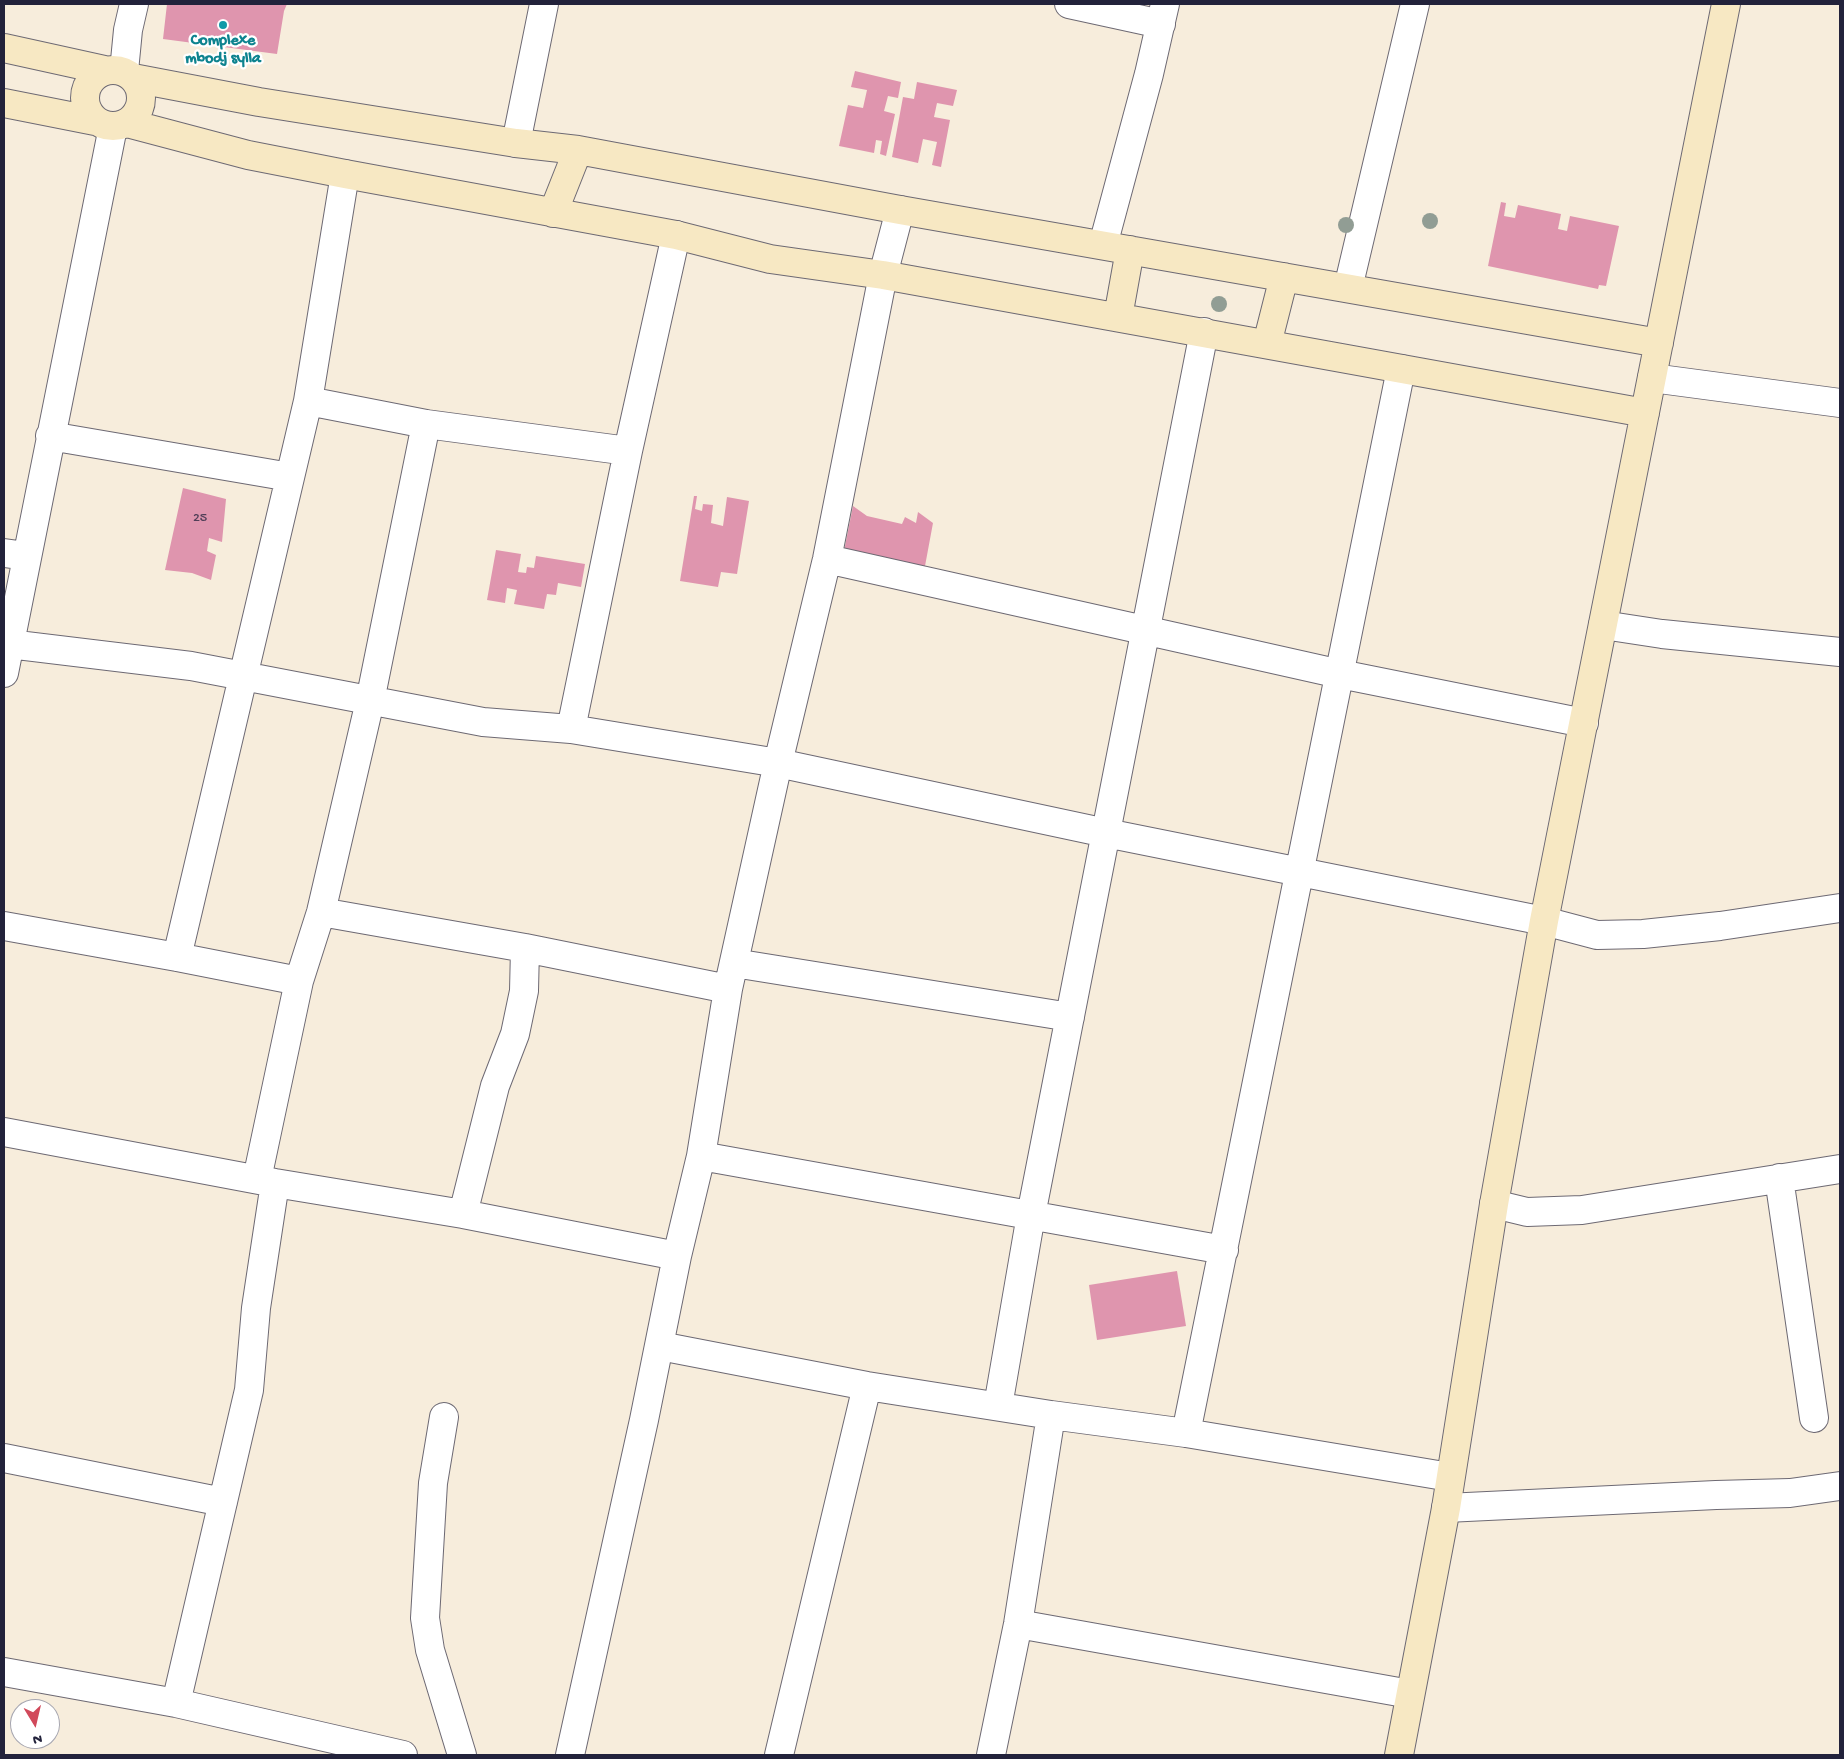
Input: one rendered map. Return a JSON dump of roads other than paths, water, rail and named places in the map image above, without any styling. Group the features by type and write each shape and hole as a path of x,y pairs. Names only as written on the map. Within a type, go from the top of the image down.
{"street":[{"path":"120,73 134,4"},
{"path":"516,143 544,4"},
{"path":"1069,4 1163,14 1103,246"},
{"path":"1348,288 1415,4"},
{"path":"1399,1755 1446,1508 1494,1204 1544,921 1726,4"},
{"path":"4,48 259,102 516,143 578,150 900,210 1659,343"},
{"path":"112,124 137,114 142,102 140,89 120,73"},
{"path":"112,124 86,108 84,94 91,80 120,73"},
{"path":"4,103 112,124 248,155 676,235 770,259 883,275 1645,413"},
{"path":"4,673 9,644 15,555 50,436 112,124"},
{"path":"553,213 578,150"},
{"path":"178,957 308,401 345,174"},
{"path":"570,1755 660,1346 677,1256 702,1156 728,989 826,558 883,275 900,210"},
{"path":"572,729 628,451 676,235"},
{"path":"1118,317 1130,250"},
{"path":"1267,344 1284,277"},
{"path":"998,1406 1030,1214 1204,332"},
{"path":"1186,1433 1401,369"},
{"path":"1652,378 1840,403"},
{"path":"308,401 426,424 628,451"},
{"path":"176,1702 250,1390 266,1181 298,981 321,912 370,701 426,424"},
{"path":"50,436 290,477"},
{"path":"826,558 1340,674 1584,723"},
{"path":"1603,625 1662,634 1840,652"},
{"path":"9,644 191,666 484,722 572,729 778,763 1106,833 1544,921 1597,935 1643,934 1720,926 1840,908"},
{"path":"321,912 525,948 728,989"},
{"path":"4,926 178,957 298,981"},
{"path":"463,1214 495,1086 515,1034 524,992 525,948"},
{"path":"734,963 1070,1017"},
{"path":"4,1132 266,1181 463,1214 677,1256"},
{"path":"702,1156 1224,1250"},
{"path":"1494,1204 1527,1212 1582,1210 1840,1168"},
{"path":"1779,1178 1814,1418"},
{"path":"660,1346 867,1386 1051,1415 1186,1433 1450,1477"},
{"path":"779,1755 867,1386"},
{"path":"991,1755 1018,1624 1051,1415"},
{"path":"444,1417 433,1483 425,1618 430,1650 462,1755"},
{"path":"4,1458 223,1502"},
{"path":"1446,1508 1790,1493 1840,1486"},
{"path":"1018,1624 1410,1694"},
{"path":"4,1672 176,1702 344,1748 403,1755"}],"place":[{"name":"Complexe mbodj sylla","path":"223,25"}]}
